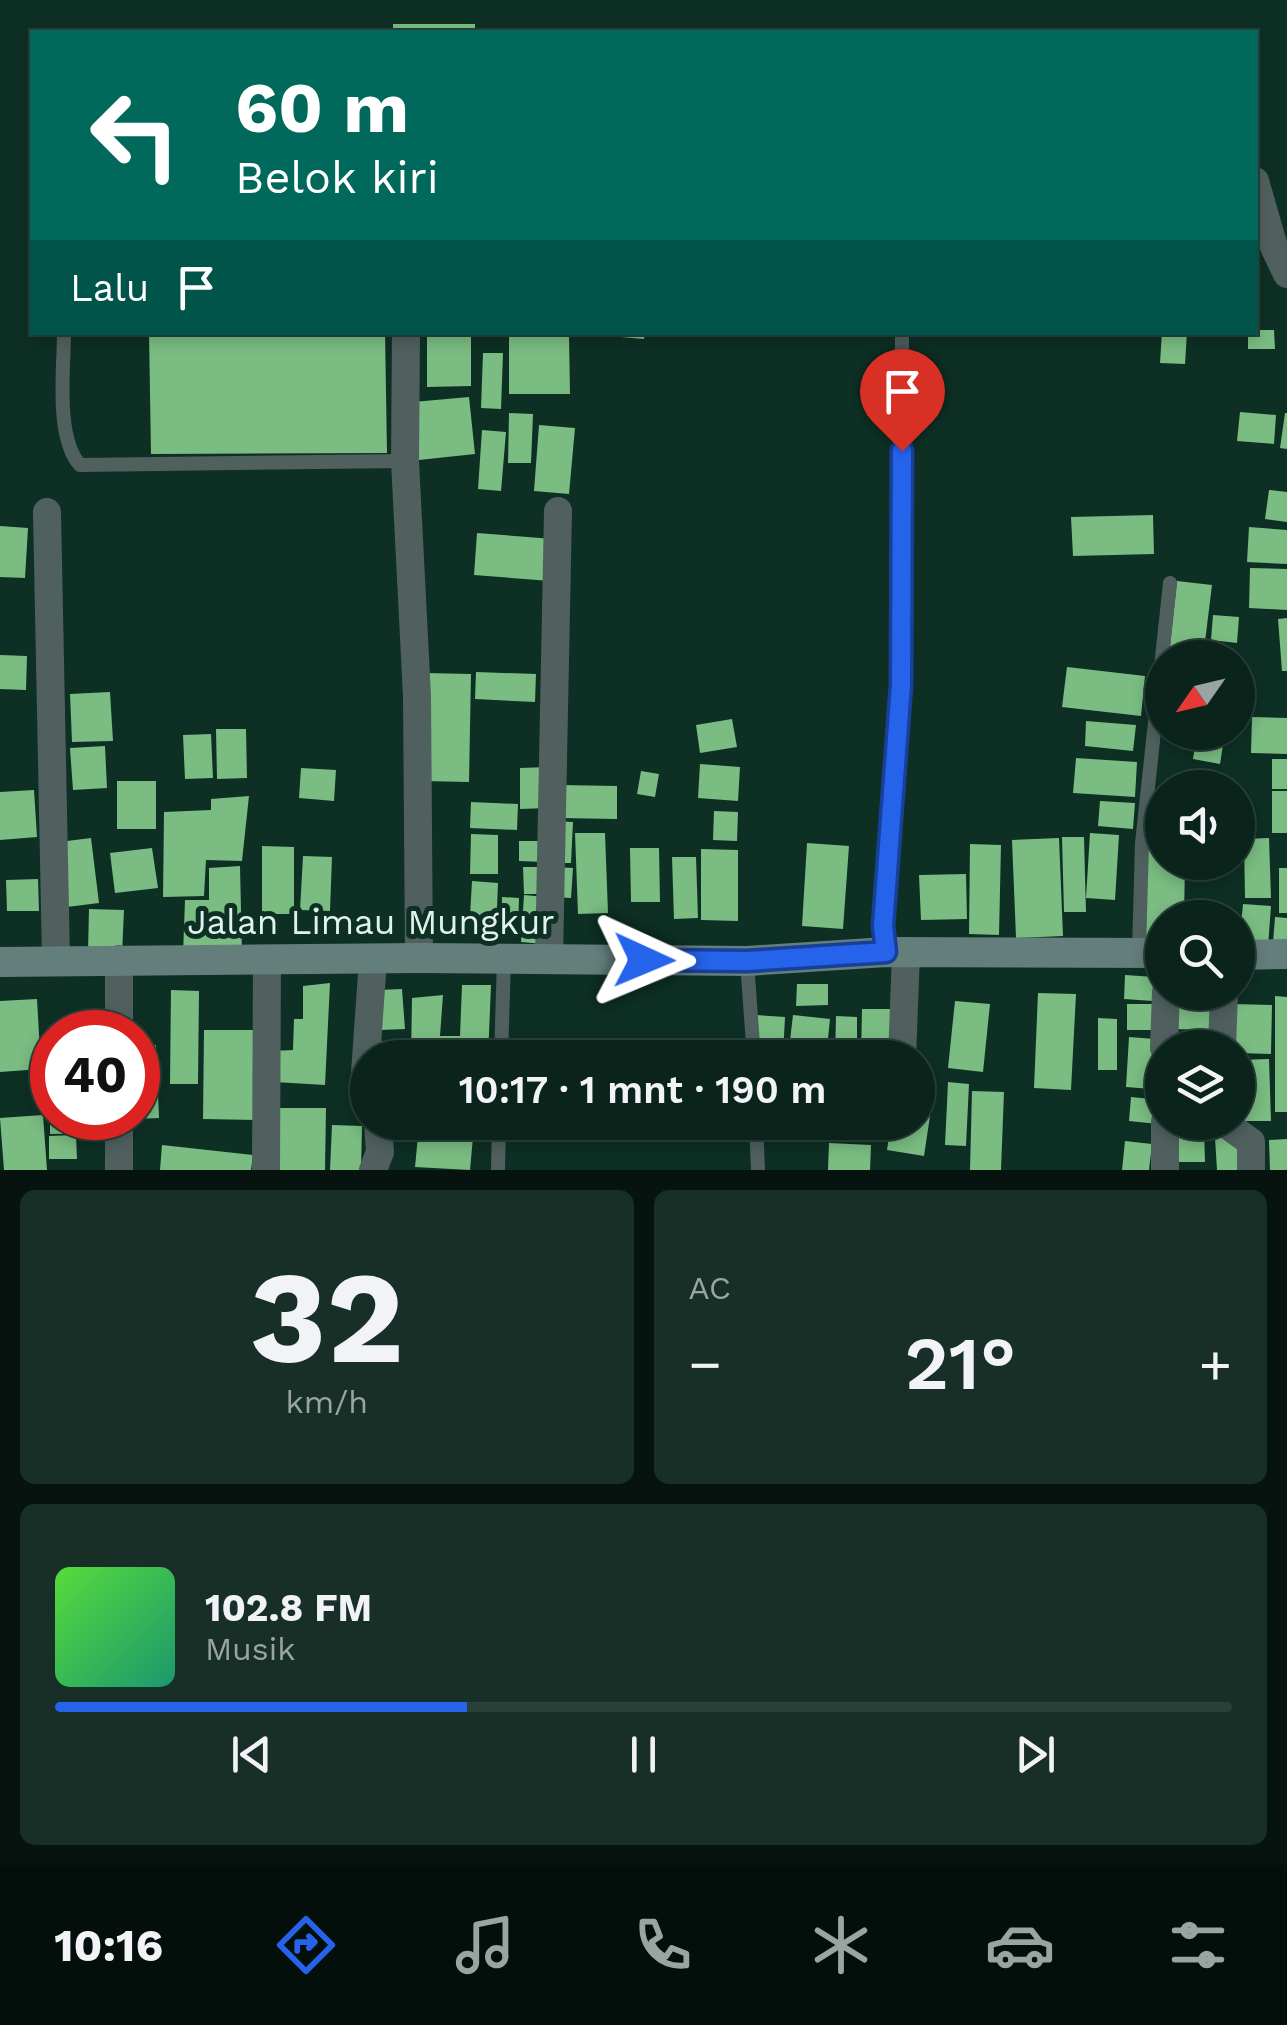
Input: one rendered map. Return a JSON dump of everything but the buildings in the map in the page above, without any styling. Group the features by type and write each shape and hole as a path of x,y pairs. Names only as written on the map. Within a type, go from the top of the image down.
{"street":[{"path":"1258,191 1274,247 1287,274"},
{"path":"406,335 405,461 417,696 419,958"},
{"path":"549,959 558,511"},
{"path":"47,512 56,960"},
{"name":"Jalan Limau Mungkur","path":"0,962 419,958 747,961 896,953 1145,952"},
{"path":"896,953 901,1040"},
{"path":"1255,954 1287,954"},
{"path":"119,960 119,1010"},
{"path":"266,1170 267,960"},
{"path":"367,1040 373,960"},
{"path":"119,1140 119,1170"},
{"path":"372,1170 380,1152 379,1140"},
{"path":"1165,1140 1165,1170"},
{"path":"1248,1140 1251,1170"}],"lane":[{"path":"64,335 67,443 80,465 405,461"},
{"path":"896,953 883,926 901,685 902,335"},
{"path":"1147,900 1142,843 1170,583"},
{"path":"501,1040 504,958"},
{"path":"747,961 753,1040"},
{"path":"498,1170 499,1140"},
{"path":"757,1140 758,1170"}],"route":[{"path":"644,960 747,961 886,952 883,926 901,685 902,451"}]}
